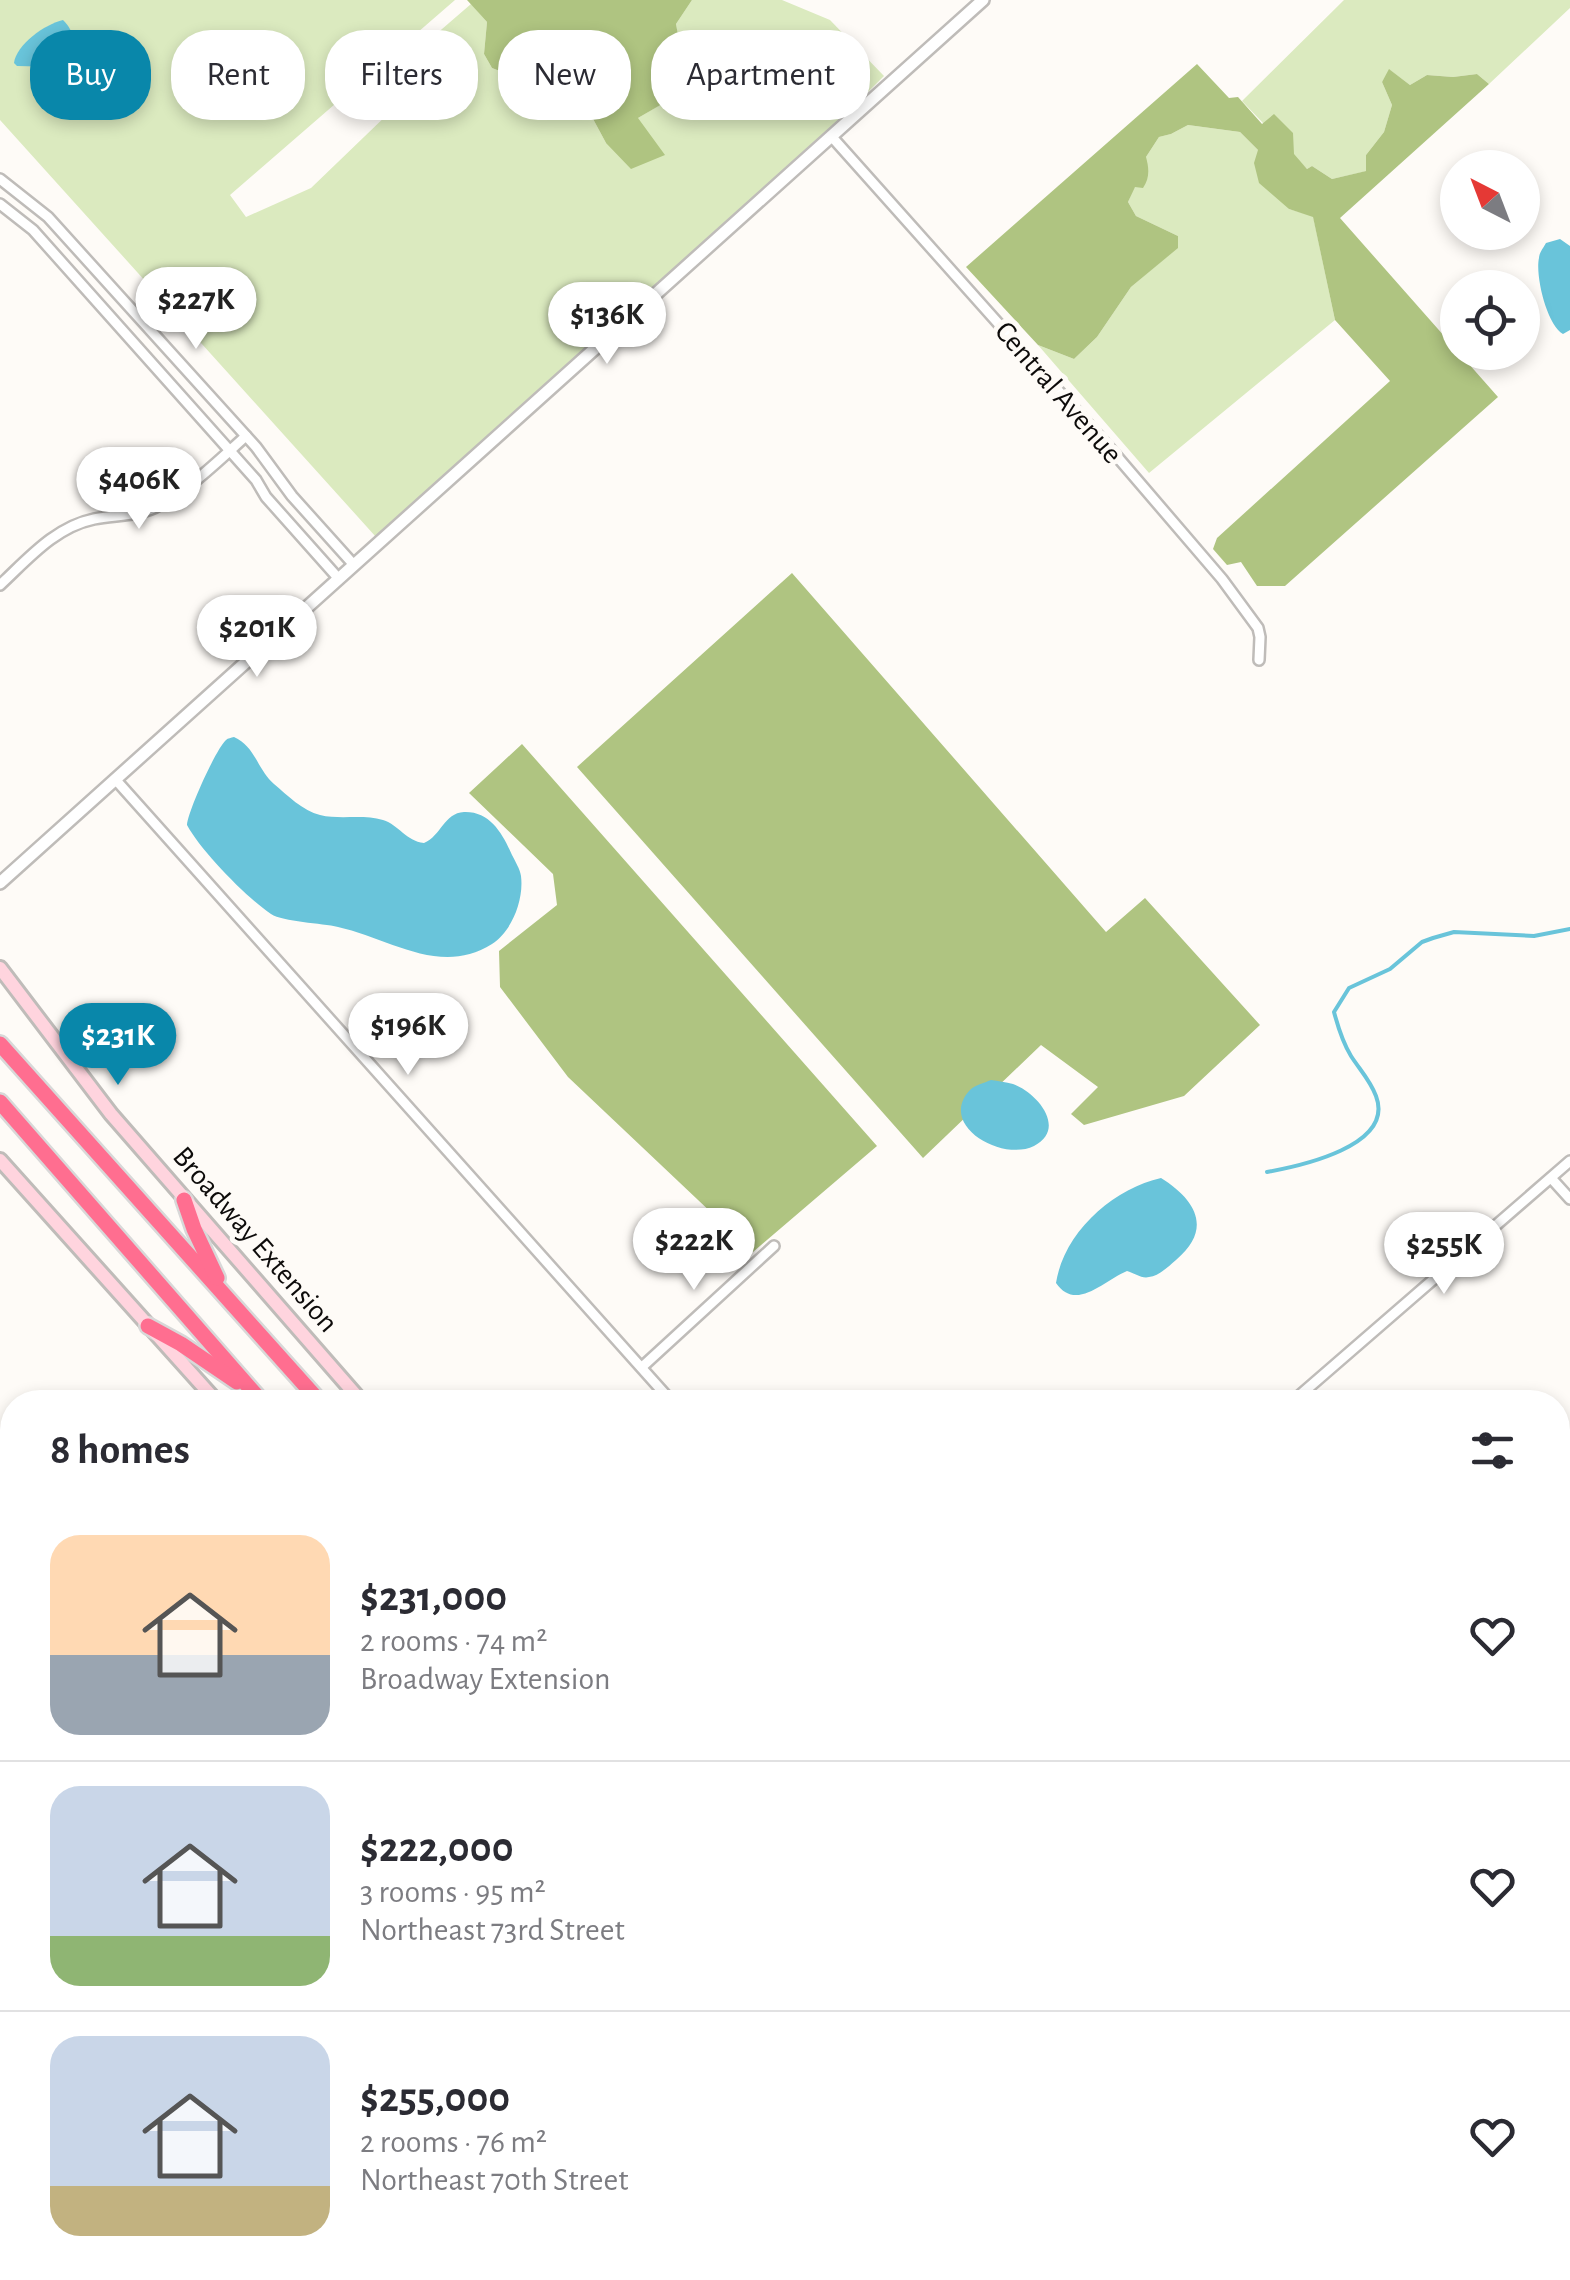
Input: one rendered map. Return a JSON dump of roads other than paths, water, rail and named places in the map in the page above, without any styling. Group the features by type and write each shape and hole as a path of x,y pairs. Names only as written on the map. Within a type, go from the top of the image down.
{"highway":[{"name":"Broadway Extension","path":"0,1044 309,1390"},
{"path":"0,1102 251,1390"},
{"path":"184,1200 225,1296"},
{"path":"148,1326 247,1390"}],"main road":[{"name":"Broadway Extension","path":"1,971 111,1114 351,1390"},
{"path":"0,1160 206,1390"}],"street":[{"path":"0,884 983,0"},
{"name":"Central Avenue","path":"832,137 1099,435 1222,579 1258,628 1258,660"},
{"path":"0,179 48,217 246,436 354,566"},
{"path":"0,204 32,230 256,480 339,579"},
{"path":"0,585 70,526 149,510 172,498 246,436"},
{"path":"115,779 661,1390"},
{"path":"1306,1390 1570,1161"},
{"path":"1551,1178 1570,1198"},
{"path":"642,1368 774,1246"}],"water":[{"path":"63,20 70,30 42,30"},
{"path":"30,39 30,66 14,63"},
{"path":"1560,239 1570,246 1570,330 1563,334 1547,311 1541,288 1538,266 1546,243"},
{"path":"234,737 247,746 274,784 314,813 383,820 424,843 457,813 481,815 494,825 519,868 521,885 511,923 492,944 453,957 415,952 357,932 271,914 225,873 187,825 216,755 226,740"},
{"path":"991,1080 1013,1084 1039,1103 1048,1121 1044,1139 1021,1150 1006,1149 991,1145 967,1127 962,1103 972,1088"},
{"path":"1161,1178 1183,1196 1196,1216 1194,1237 1187,1248 1153,1276 1127,1271 1081,1295 1064,1291 1056,1283 1061,1264 1080,1230 1125,1192"}],"waterway":[{"path":"1267,1172 1341,1150 1372,1128 1378,1113 1376,1096 1348,1051 1334,1012 1349,988 1390,969 1422,942 1454,932 1534,936 1570,929"}]}
